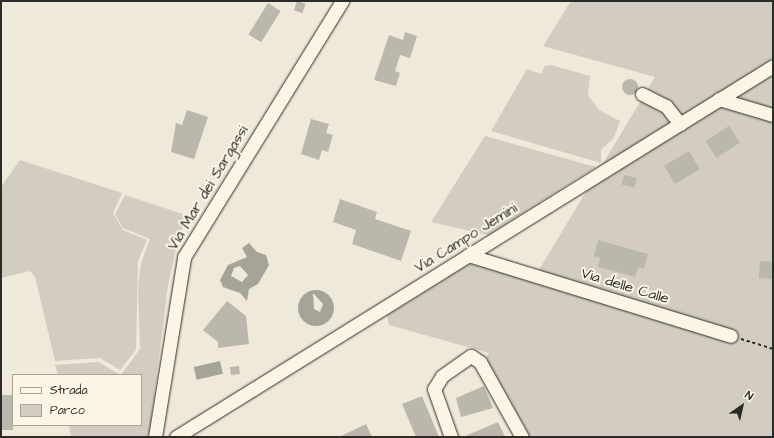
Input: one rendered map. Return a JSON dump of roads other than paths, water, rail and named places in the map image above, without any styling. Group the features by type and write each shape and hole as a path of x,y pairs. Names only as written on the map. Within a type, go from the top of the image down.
{"street":[{"name":"Via Mar dei Sargassi","path":"155,437 184,257 342,1"},
{"name":"Via Campo Jemini","path":"176,437 468,255 648,151 680,124 773,66"},
{"path":"642,94 666,106 680,124"},
{"path":"719,99 773,115"},
{"name":"Via delle Calle","path":"468,255 731,336"},
{"path":"451,437 434,389 442,376 471,356 480,362 522,437"}]}
